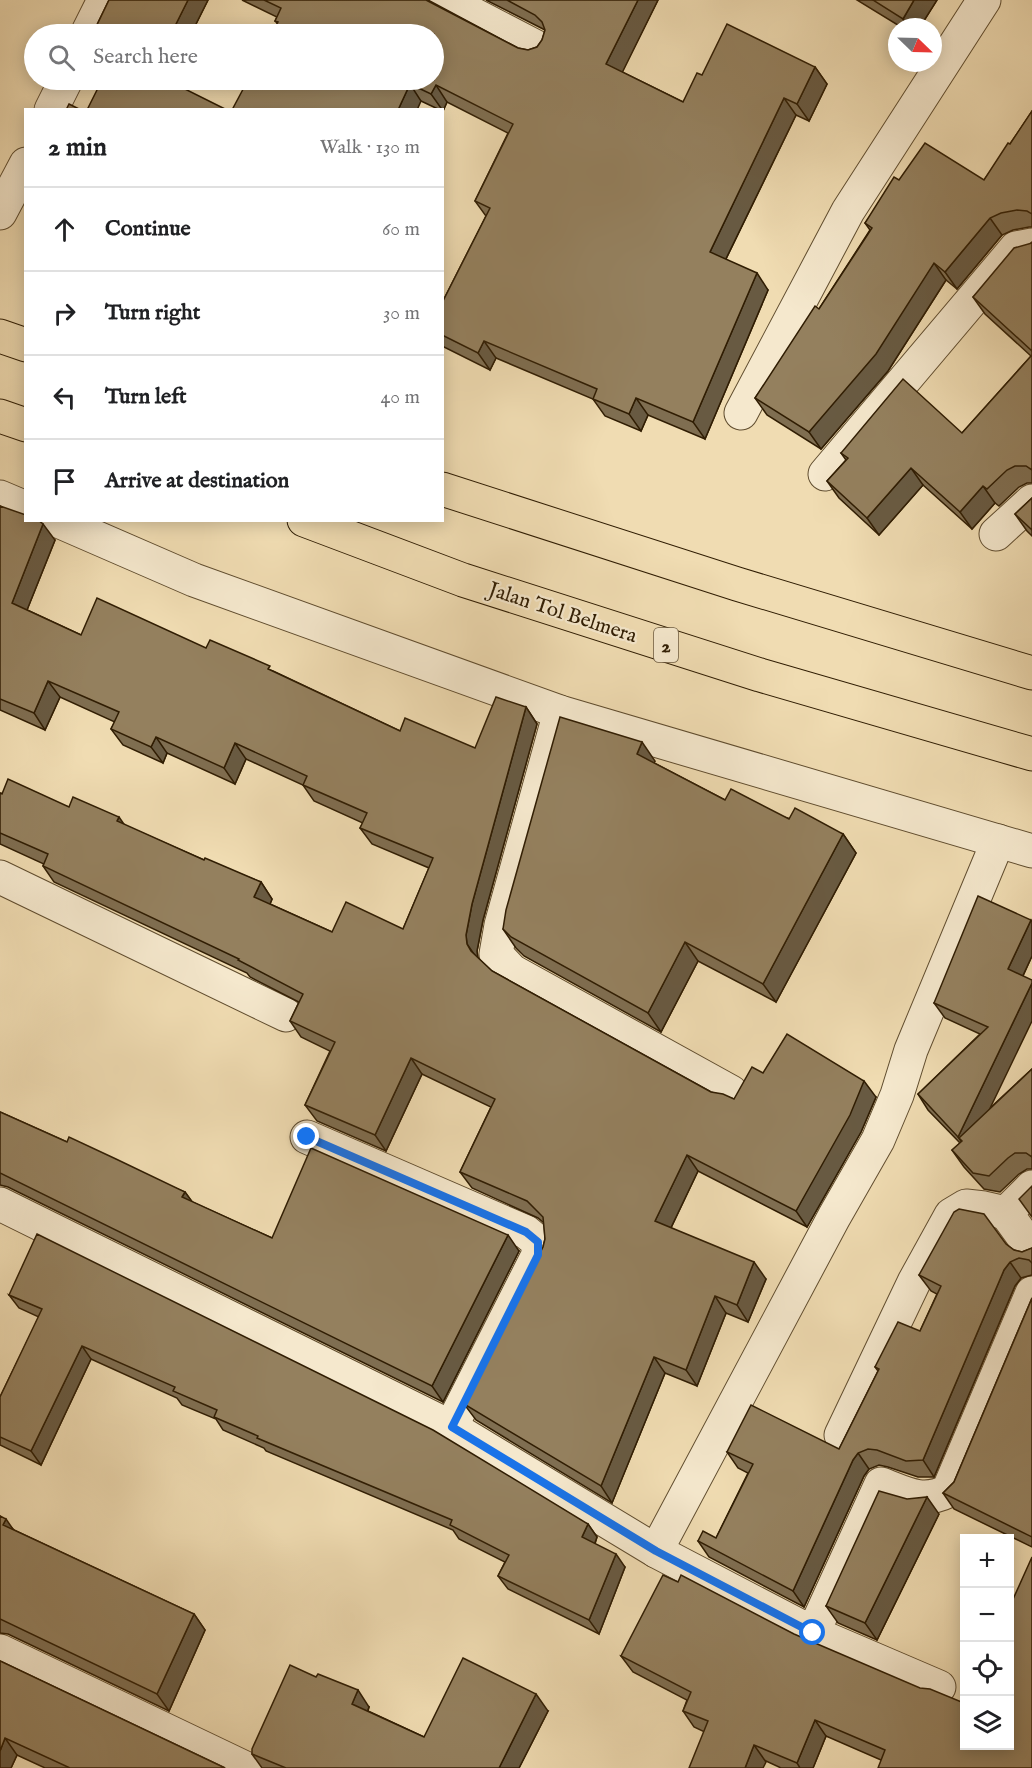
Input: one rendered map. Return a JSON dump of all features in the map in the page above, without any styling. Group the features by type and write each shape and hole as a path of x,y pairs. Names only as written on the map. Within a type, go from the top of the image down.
{"highway":[{"path":"0,336 24,344"},
{"path":"0,416 24,424"},
{"path":"444,490 737,584 1032,673"},
{"name":"Jalan Tol Belmera","path":"309,522 463,579 760,675 1032,754"}],"street":[{"path":"92,24 104,0"},
{"path":"446,0 538,48"},
{"path":"741,413 848,211 984,0"},
{"path":"52,108 61,90"},
{"path":"0,213 14,171"},
{"path":"825,474 1016,248 1032,244"},
{"path":"0,497 24,507"},
{"path":"996,534 1032,501"},
{"path":"61,522 194,580 560,712 1032,851"},
{"path":"560,712 501,925 496,954 512,971 731,1092"},
{"path":"656,1551 878,1140 897,1095 911,1050 998,841"},
{"path":"0,878 286,1015"},
{"path":"307,1137 526,1232 538,1242 538,1255 452,1427"},
{"path":"1006,1213 1032,1186"},
{"path":"0,1204 452,1427 656,1551 813,1633 939,1688"},
{"path":"841,1435 914,1282 951,1215 966,1206 1006,1213 1032,1249"},
{"path":"813,1633 880,1484 919,1498 938,1496 948,1491 1032,1293"},
{"path":"0,1651 245,1768"}],"building":[{"path":"109,0 188,0 176,24 97,24"},
{"path":"264,0 426,0 518,48 528,50 537,47 542,40 545,30 542,22 535,15 507,0 638,0 606,64 683,102 697,73 702,75 727,24 815,67 797,104 784,98 710,252 757,273 693,422 636,398 629,414 593,399 597,389 484,341 478,353 444,336 444,299 490,208 475,201 513,124 444,89 444,24 277,24 278,22 275,21 281,8"},
{"path":"873,0 914,0 901,18"},
{"path":"97,90 187,90 223,108 88,108"},
{"path":"243,90 407,90 399,108 233,108"},
{"path":"1032,111 1032,214 1017,210 990,218 945,272 934,263 876,354 809,432 755,398 815,306 819,309 872,228 865,223 894,177 899,180 925,143 984,180"},
{"path":"1032,243 1032,351 973,297 1014,248"},
{"path":"1032,355 1032,470 1026,466 1015,466 1007,470 987,489 983,486 960,512 911,468 867,518 827,481 848,458 841,453 903,379 962,433"},
{"path":"1032,498 1032,530 1015,514"},
{"path":"0,506 24,514 24,522 43,524 12,603 81,635 97,598 206,648 210,640 270,666 268,669 400,731 405,718 475,748 496,697 526,707 472,904 466,935 471,951 492,971 711,1092 734,1099 752,1067 763,1073 787,1034 864,1081 850,1115 796,1211 687,1155 655,1221 754,1262 737,1305 715,1296 686,1370 654,1357 601,1486 464,1404 545,1239 543,1217 527,1201 460,1172 495,1099 411,1058 375,1135 305,1105 335,1042 290,1021 303,994 239,959 43,866 48,854 0,833 0,793 2,794 8,779 69,807 73,797 119,817 117,821 204,860 205,858 261,882 254,897 332,932 346,902 403,929 433,858 360,828 367,813 303,785 307,776 235,743 224,768 156,737 151,747 111,729 119,712 48,681 34,713 0,699"},
{"path":"560,717 642,742 637,754 725,800 731,789 789,819 795,808 843,834 763,984 685,942 648,1013 511,937 503,929 506,910"},
{"path":"978,896 1031,920 1008,969 1032,980 1032,983 958,1137 918,1094 988,1027 934,1003"},
{"path":"1032,1069 1032,1157 1026,1153 1015,1153 989,1176 973,1173 952,1150 962,1141 959,1138"},
{"path":"0,1112 67,1142 69,1137 185,1192 182,1197 272,1238 311,1148 508,1235 432,1386 0,1173"},
{"path":"1032,1186 1032,1217 1019,1199"},
{"path":"959,1209 984,1214 1006,1244 1014,1250 1022,1252 1032,1248 1032,1263 1019,1258 1010,1262 1004,1270 923,1460 906,1461 868,1449 858,1453 793,1591 698,1541 703,1531 716,1538 753,1464 727,1452 751,1405 839,1449 879,1369 875,1367 898,1322 920,1331 941,1286 919,1275 954,1212"},
{"path":"37,1234 433,1430 588,1524 582,1537 616,1554 589,1620 498,1576 509,1555 450,1525 452,1520 257,1438 258,1436 214,1417 217,1410 173,1391 175,1387 82,1346 31,1451 0,1437 0,1397 42,1309 9,1295"},
{"path":"1032,1298 1032,1537 943,1493 954,1482"},
{"path":"879,1491 907,1499 927,1497 865,1623 826,1606"},
{"path":"0,1516 6,1519 3,1525 194,1614 157,1694 0,1619"},
{"path":"1032,1557 1032,1768 878,1768 885,1750 815,1720 797,1763 754,1745 745,1768 689,1768 708,1721 683,1711 691,1692 621,1656 663,1575 678,1582 681,1575 794,1634 920,1688 930,1689 960,1701 960,1750 1014,1750 1014,1597"},
{"path":"463,1658 536,1694 499,1768 286,1768 252,1754 252,1749 290,1665 316,1677 318,1674 358,1690 352,1704 424,1737"},
{"path":"0,1661 225,1768 70,1768 5,1738 0,1751"}],"route":[{"path":"307,1137 526,1232 538,1242 538,1255 452,1427 656,1551 813,1633"}]}
